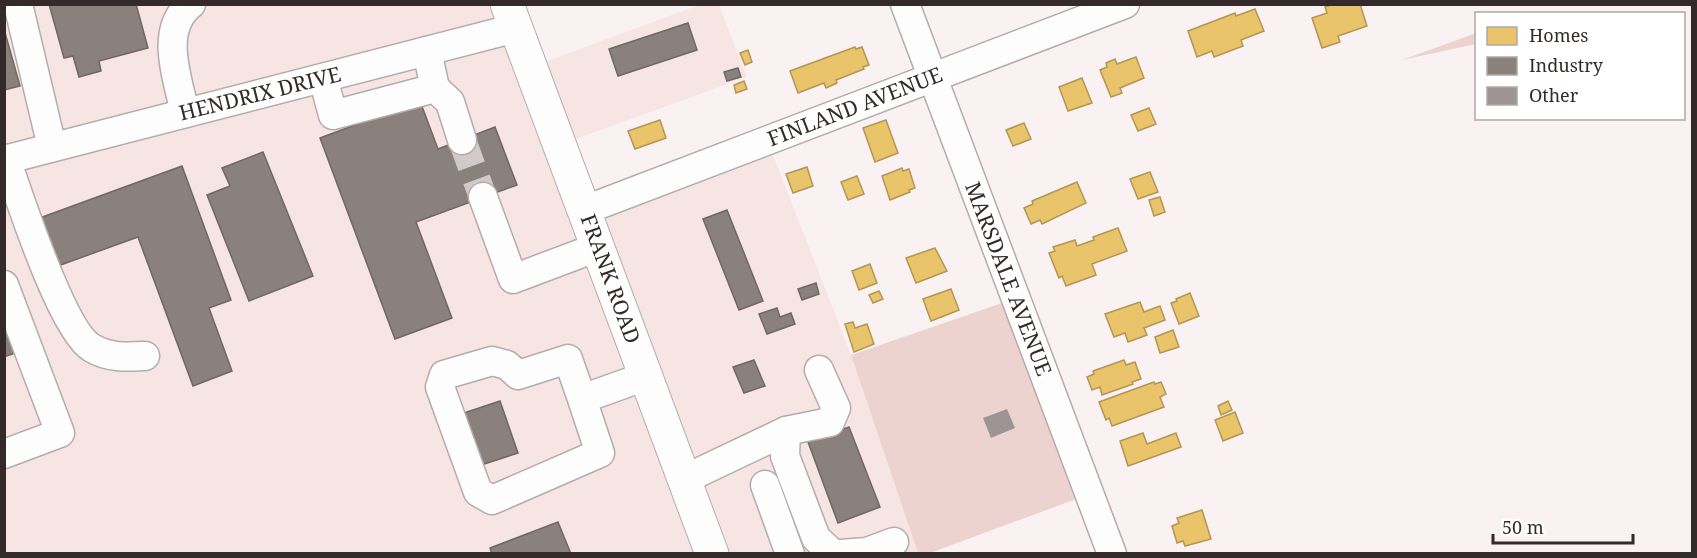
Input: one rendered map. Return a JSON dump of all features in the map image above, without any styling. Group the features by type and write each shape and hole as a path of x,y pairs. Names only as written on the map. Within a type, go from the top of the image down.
{"main road":[{"name":"FRANK ROAD","path":"512,16 712,554"}],"street":[{"path":"18,4 52,147"},
{"path":"186,113 174,59 172,33 182,12 191,4"},
{"name":"MARSDALE AVENUE","path":"905,4 1112,554"},
{"name":"FINLAND AVENUE","path":"585,210 1125,4"},
{"name":"HENDRIX DRIVE","path":"5,159 427,51 512,16"},
{"path":"427,51 435,88 450,102 462,140"},
{"path":"323,78 333,114 435,88"},
{"path":"5,159 29,227 74,328 90,347 115,358 146,356"},
{"path":"483,198 513,279 598,247"},
{"path":"4,285 60,433 4,454"},
{"path":"568,359 582,399 600,453 492,500 478,492 440,387 444,375 492,361 507,365 518,375 568,359"},
{"path":"685,479 786,431 830,422 836,408 819,370"},
{"path":"582,399 646,376"},
{"path":"786,431 785,456 816,538 833,554"},
{"path":"765,484 790,554"},
{"path":"840,554 867,552 894,542"}],"shaded area":[{"path":"4,5 511,5 534,66 699,5 719,5 747,77 570,141 591,202 766,137 851,355 918,553 5,553"},
{"path":"1475,33 1475,44 1402,60"},
{"path":"1008,301 1082,497 930,553 918,553 851,355"}],"building: Homes":[{"path":"1333,4 1360,4 1367,26 1338,36 1340,42 1322,48 1312,18 1327,13 1325,7"},
{"path":"1255,9 1264,31 1241,40 1243,46 1214,57 1212,51 1197,57 1188,31 1235,13 1236,16"},
{"path":"855,47 856,49 862,47 869,65 836,80 837,83 826,88 824,83 798,93 790,71"},
{"path":"748,50 752,62 745,65 740,53"},
{"path":"1136,57 1144,78 1120,88 1122,93 1111,97 1100,70 1107,67 1106,63 1115,59 1117,64"},
{"path":"1082,78 1092,103 1068,111 1059,87"},
{"path":"744,81 747,89 736,93 734,85"},
{"path":"1149,108 1156,124 1138,131 1131,115"},
{"path":"660,120 666,138 635,149 628,131"},
{"path":"886,120 898,153 875,162 863,128"},
{"path":"1024,123 1031,139 1013,146 1006,130"},
{"path":"807,167 813,186 793,193 786,174"},
{"path":"902,168 903,171 909,169 915,188 890,200 882,176"},
{"path":"1150,172 1158,192 1138,199 1130,179"},
{"path":"857,176 864,194 848,200 841,182"},
{"path":"1077,182 1086,203 1042,224 1040,220 1031,224 1024,208 1033,204 1032,201"},
{"path":"1160,197 1165,212 1154,216 1149,200"},
{"path":"1118,228 1127,251 1092,264 1096,275 1066,286 1062,276 1059,278 1049,253 1055,251 1053,247 1075,240 1077,246 1094,240 1093,237"},
{"path":"935,248 947,271 916,283 906,258"},
{"path":"870,264 877,283 859,290 852,271"},
{"path":"951,289 959,310 931,321 923,299"},
{"path":"879,291 883,299 873,303 869,295"},
{"path":"1190,293 1199,316 1179,324 1171,303"},
{"path":"1140,302 1144,312 1160,306 1165,320 1144,328 1147,335 1128,342 1125,333 1114,337 1105,314"},
{"path":"853,322 855,328 867,324 874,344 854,352 845,324"},
{"path":"1173,330 1179,347 1160,353 1155,337"},
{"path":"1124,360 1126,365 1135,362 1141,379 1102,395 1100,387 1092,390 1087,377 1094,374 1093,371"},
{"path":"1154,382 1155,384 1161,382 1166,394 1160,397 1164,407 1112,426 1109,418 1106,420 1099,402"},
{"path":"1228,401 1232,410 1221,415 1218,406"},
{"path":"1235,412 1243,433 1223,441 1215,420"},
{"path":"1143,433 1147,444 1176,433 1181,447 1128,466 1120,441"},
{"path":"1202,510 1211,539 1185,546 1183,541 1177,543 1172,526 1179,523 1177,518"}],"building: Industry":[{"path":"49,4 136,4 148,48 99,61 101,71 79,77 73,56 64,58"},
{"path":"688,23 697,50 618,76 609,49"},
{"path":"4,29 20,86 4,90"},
{"path":"738,68 741,77 727,81 724,72"},
{"path":"420,101 438,149 495,127 517,185 416,222 452,318 395,339 320,138"},
{"path":"263,152 313,276 249,301 207,195 230,186 222,168"},
{"path":"182,166 231,300 209,308 232,371 193,386 138,237 55,267 37,219"},
{"path":"727,210 763,301 739,310 703,219"},
{"path":"816,283 819,294 802,300 798,289"},
{"path":"777,308 780,317 791,313 795,324 767,334 759,314"},
{"path":"4,323 15,353 4,357"},
{"path":"754,360 765,386 744,393 733,367"},
{"path":"500,401 518,453 478,466 461,414"},
{"path":"849,427 880,507 838,523 808,442"},
{"path":"558,522 571,554 492,554 490,548"}],"building: Other":[{"path":"1007,409 1015,428 991,438 983,418"}],"tunnel":[{"path":"462,140 483,197"}]}
